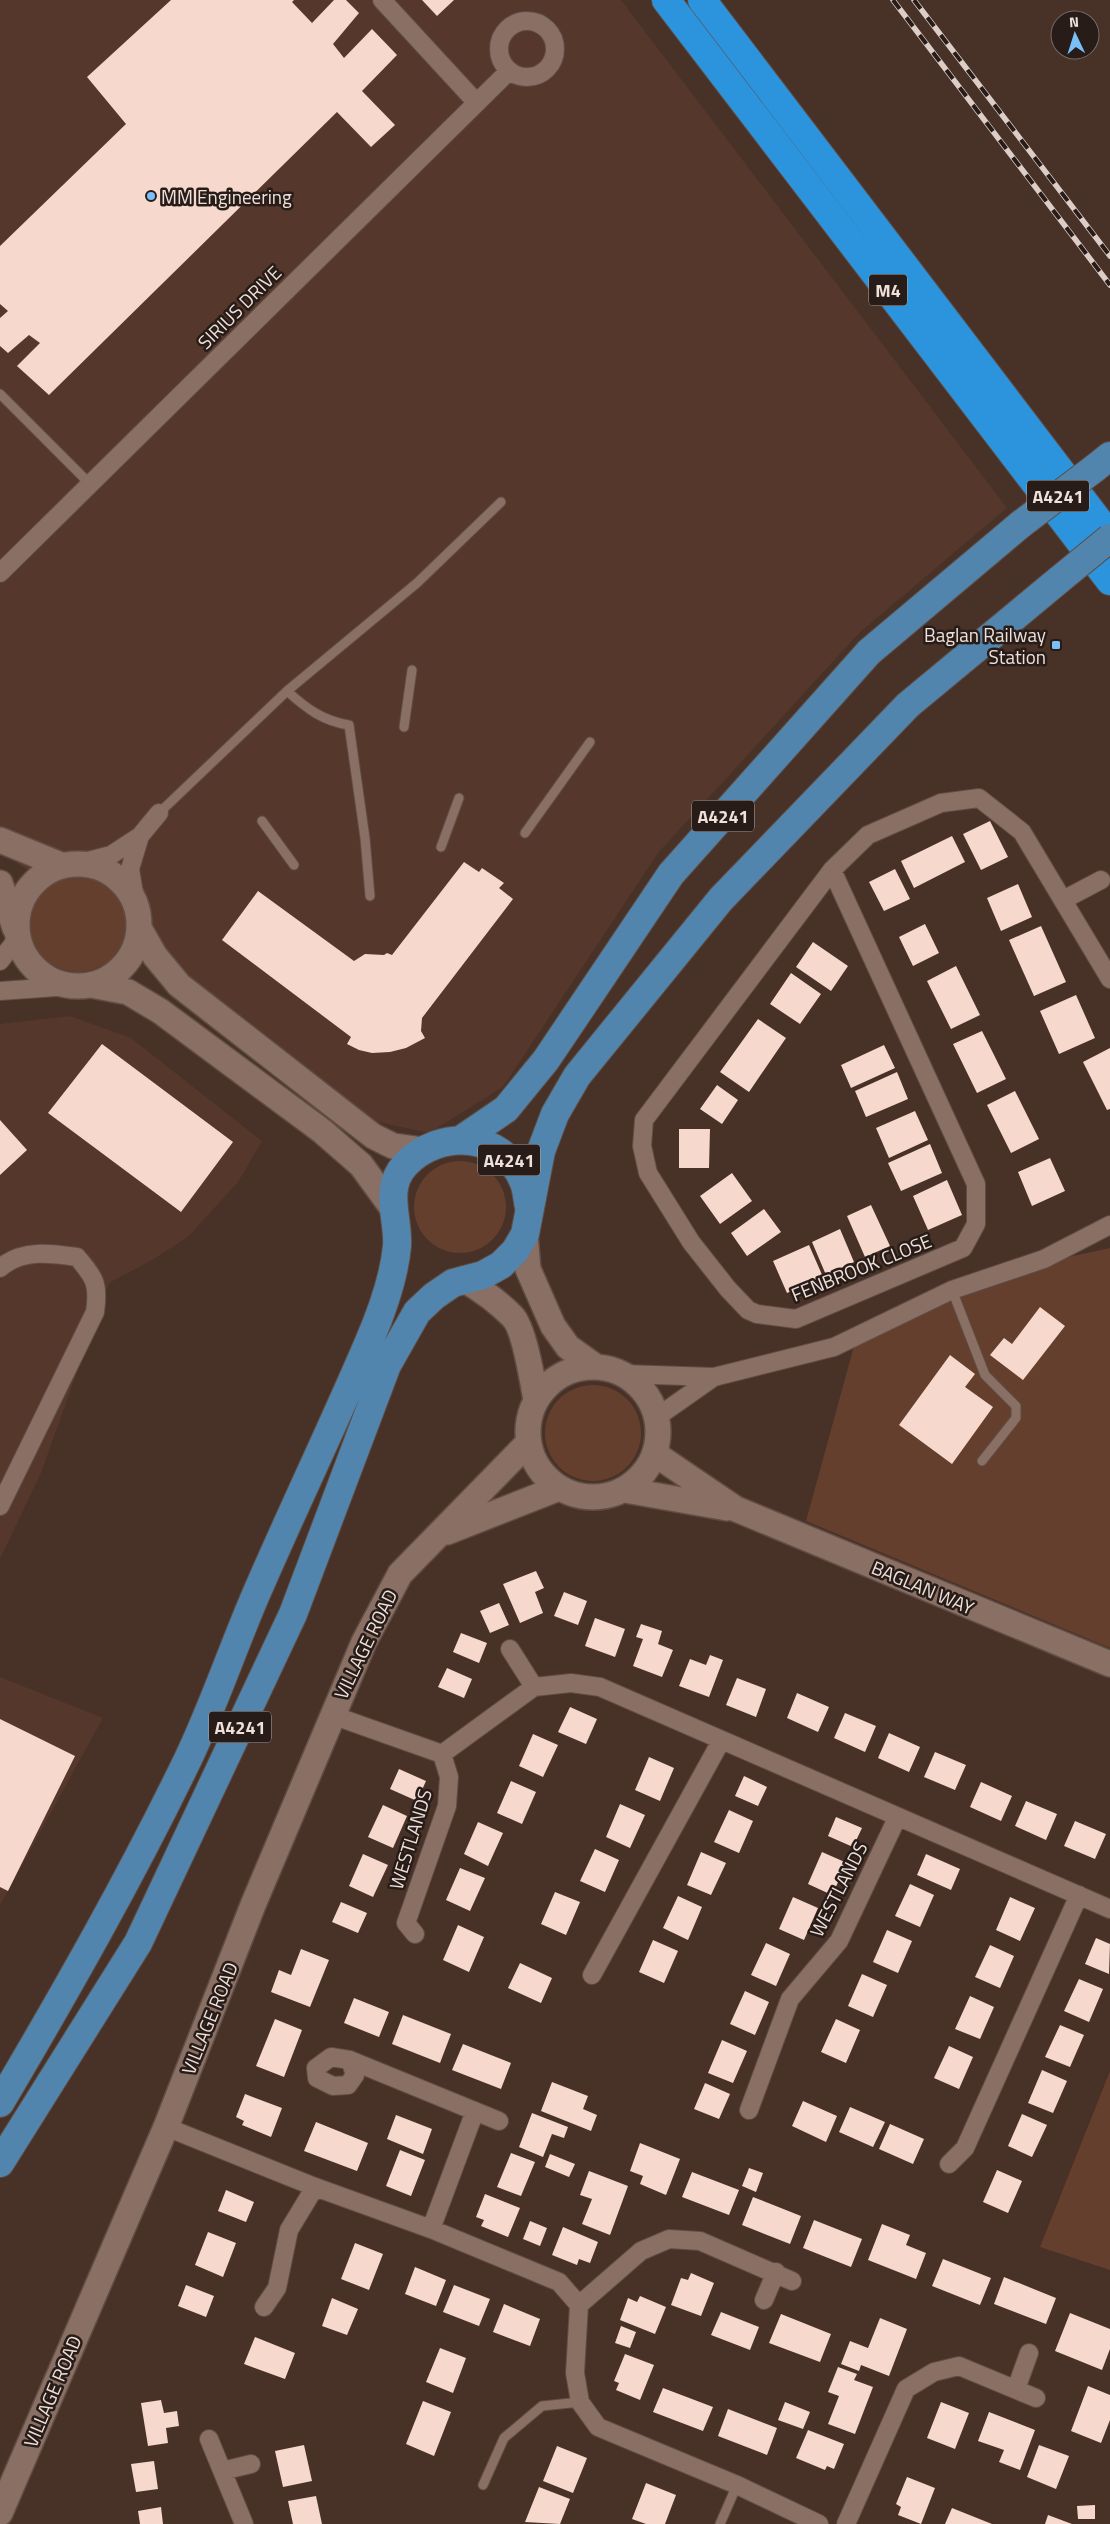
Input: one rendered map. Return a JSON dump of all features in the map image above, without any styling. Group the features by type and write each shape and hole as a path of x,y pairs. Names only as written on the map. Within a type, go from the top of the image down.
{"highway":[{"name":"M4","path":"666,0 1110,581"},
{"name":"M4","path":"702,0 1110,537"}],"main road":[{"name":"A4241","path":"462,1139 506,1109 540,1067 671,874 869,652 1021,524 1102,462"},
{"name":"A4241","path":"0,2162 138,1944 293,1614 388,1365 417,1312 434,1296 463,1279 483,1275 501,1265 515,1251 527,1221 542,1151 555,1114 577,1076 721,899 908,705 1110,537"},
{"name":"A4241","path":"0,2103 102,1925 189,1757 256,1593 370,1340 393,1267 397,1244 393,1208 397,1178 403,1167 422,1150 441,1142 462,1139 488,1145 509,1160 524,1182 527,1221"}],"street":[{"path":"382,0 476,102"},
{"name":"SIRIUS DRIVE","path":"0,573 509,71"},
{"name":"FENBROOK CLOSE","path":"832,870 976,1184 976,1224 963,1248 796,1319 757,1314 748,1310 728,1289 691,1242 648,1173 642,1146 644,1120 832,870 868,835 941,803 979,798 1022,832 1110,979"},
{"path":"0,961 17,936 17,911 26,891 41,875 71,864 111,855 140,836 159,813"},
{"path":"0,990 81,985 110,978 125,964 135,947 138,916 130,869 140,836"},
{"path":"0,840 71,864 104,869 124,884 155,956 179,985 373,1136 393,1146 422,1150"},
{"path":"1063,900 1101,880"},
{"path":"0,883 17,936 28,962 47,978 128,992 160,1011 322,1131 361,1165 393,1208"},
{"path":"527,1221 528,1269 552,1326 568,1348 596,1367"},
{"path":"624,1374 639,1385 650,1400 657,1417 659,1436 655,1454 648,1469 625,1490 609,1496 592,1498 574,1495 558,1488 544,1477 539,1469 528,1443 528,1421 536,1400 547,1386 561,1375 578,1368 596,1367 624,1374 714,1377 834,1347 952,1290 1044,1259 1110,1226"},
{"path":"0,1268 10,1260 44,1252 77,1257 91,1274 98,1289 95,1312 0,1506"},
{"path":"463,1279 484,1292 513,1316 527,1354 536,1400"},
{"path":"657,1417 714,1377"},
{"name":"VILLAGE ROAD","path":"0,2513 166,2127 253,1906 364,1642 400,1574 528,1443"},
{"name":"BAGLAN WAY","path":"655,1454 736,1509 1110,1664"},
{"name":"VILLAGE ROAD","path":"439,1536 558,1488"},
{"name":"BAGLAN WAY","path":"625,1490 736,1509"},
{"path":"510,1649 534,1687"},
{"path":"332,1715 442,1754 534,1687 571,1683 600,1687 897,1818 1110,1909"},
{"path":"592,1975 721,1741"},
{"name":"WESTLANDS","path":"415,1934 406,1923 447,1806 449,1777 442,1754"},
{"name":"WESTLANDS","path":"749,2110 790,1999 839,1941 897,1818"},
{"path":"949,2164 965,2148 1079,1895"},
{"path":"350,2060 499,2121"},
{"path":"432,2229 475,2111"},
{"path":"166,2127 315,2187 432,2229 558,2282 580,2305"},
{"path":"264,2307 277,2288 289,2230 315,2187"},
{"path":"792,2281 776,2272 700,2241 670,2240 641,2251 580,2305 574,2373 580,2402 598,2428 737,2485 819,2524"},
{"path":"764,2300 776,2272"},
{"path":"1016,2389 1029,2353"},
{"path":"846,2524 906,2389 934,2372 959,2366 1036,2398"},
{"path":"209,2439 244,2524"},
{"path":"222,2471 252,2464"}],"lane":[{"path":"0,394 90,484"},
{"path":"159,813 287,691 417,583 501,502"},
{"path":"404,727 412,670"},
{"path":"287,691 316,715 333,722 349,725 365,838 370,896"},
{"path":"525,833 590,742"},
{"path":"441,847 459,798"},
{"path":"262,821 294,865"},
{"path":"952,1290 985,1375 1016,1406 1016,1418 982,1462"},
{"path":"483,2485 504,2438 542,2406 580,2402"},
{"path":"720,2524 737,2485"}],"shaded area":[{"path":"0,0 621,0 1007,508 859,633 658,853 503,1087 429,1133 378,1122 179,985 0,850"},
{"path":"78,876 96,880 112,890 122,906 126,924 122,942 112,958 96,968 78,972 60,968 44,958 34,942 30,924 34,906 44,890 60,880"},
{"path":"70,1016 131,1038 262,1141 238,1182 189,1236 154,1259 109,1283 41,1473 0,1559 0,1024"},
{"path":"460,1161 478,1164 493,1174 503,1189 506,1207 503,1225 493,1240 478,1250 460,1253 442,1250 427,1240 417,1225 414,1207 417,1189 427,1174 442,1164"},
{"path":"1110,1248 1110,1648 806,1521 854,1346 949,1295 1041,1263"},
{"path":"593,1385 611,1389 627,1399 637,1415 641,1433 637,1451 627,1467 611,1477 593,1481 575,1477 559,1467 549,1451 545,1433 549,1415 559,1399 575,1389"},
{"path":"0,1677 103,1718 0,1905"},
{"path":"1110,2071 1110,2270 1040,2247"}],"building":[{"name":"MM Engineering","path":"171,0 294,0 292,2 312,23 334,0 346,0 359,13 333,44 344,58 372,29 397,55 362,91 395,125 371,147 337,112 49,395 17,366 40,343 29,335 8,353 0,346 0,318 8,311 0,304 0,246 126,124 87,77"},
{"path":"422,0 454,0 437,16"},
{"path":"990,821 1008,857 981,870 963,834"},
{"path":"952,836 965,862 914,888 901,861"},
{"path":"464,862 479,872 482,868 504,883 499,888 513,899 422,1018 421,1031 425,1038 406,1048 390,1052 372,1053 359,1050 347,1044 351,1037 222,940 258,891 354,961 365,954 384,955 387,953 392,955"},
{"path":"895,869 910,899 884,911 869,882"},
{"path":"1018,884 1032,917 1001,931 987,898"},
{"path":"925,924 939,953 913,966 899,937"},
{"path":"1041,926 1066,982 1034,996 1009,940"},
{"path":"813,942 848,966 831,991 796,967"},
{"path":"956,966 980,1015 951,1029 927,981"},
{"path":"791,973 821,994 800,1024 770,1004"},
{"path":"1076,995 1095,1038 1059,1054 1040,1011"},
{"path":"758,1019 786,1038 749,1092 720,1072"},
{"path":"982,1031 1006,1079 977,1093 953,1044"},
{"path":"102,1044 233,1142 181,1212 48,1113"},
{"path":"884,1045 895,1068 851,1088 841,1065"},
{"path":"1110,1048 1110,1109 1107,1110 1083,1062"},
{"path":"897,1072 908,1099 866,1117 855,1091"},
{"path":"717,1085 738,1100 722,1124 700,1109"},
{"path":"1015,1091 1039,1139 1011,1153 987,1105"},
{"path":"915,1111 928,1140 889,1158 876,1128"},
{"path":"0,1120 27,1150 0,1175"},
{"path":"679,1129 710,1129 709,1168 679,1168"},
{"path":"930,1144 942,1173 901,1191 888,1163"},
{"path":"1050,1158 1065,1191 1032,1206 1018,1172"},
{"path":"732,1173 752,1201 720,1224 700,1196"},
{"path":"947,1180 962,1215 928,1230 913,1196"},
{"path":"871,1205 890,1246 865,1257 847,1216"},
{"path":"764,1209 781,1232 747,1256 731,1233"},
{"path":"840,1229 854,1262 826,1275 812,1242"},
{"path":"809,1245 823,1277 787,1293 773,1261"},
{"path":"1040,1307 1065,1326 1023,1380 990,1355 1004,1338 1012,1344"},
{"path":"950,1355 975,1374 965,1387 993,1407 952,1464 899,1425"},
{"path":"536,1571 544,1588 535,1592 543,1613 520,1623 503,1584"},
{"path":"564,1592 587,1601 578,1625 554,1616"},
{"path":"499,1603 509,1625 490,1633 480,1611"},
{"path":"595,1618 625,1629 615,1657 585,1646"},
{"path":"641,1624 662,1631 658,1644 673,1650 662,1677 633,1666 643,1639 636,1637"},
{"path":"461,1633 487,1643 479,1663 453,1652"},
{"path":"710,1655 723,1660 709,1697 679,1686 690,1659 706,1665"},
{"path":"447,1668 472,1679 464,1698 438,1687"},
{"path":"737,1678 766,1689 756,1717 726,1705"},
{"path":"797,1693 829,1707 818,1732 787,1718"},
{"path":"570,1707 597,1719 586,1744 558,1732"},
{"path":"845,1713 876,1726 865,1752 834,1738"},
{"path":"0,1719 75,1756 8,1891 0,1887"},
{"path":"889,1733 920,1747 909,1772 878,1758"},
{"path":"533,1734 558,1745 543,1777 519,1766"},
{"path":"935,1752 966,1765 955,1790 924,1777"},
{"path":"649,1757 674,1768 660,1801 635,1790"},
{"path":"399,1769 426,1781 417,1801 390,1789"},
{"path":"744,1776 767,1787 758,1806 735,1796"},
{"path":"511,1781 536,1792 522,1824 497,1813"},
{"path":"981,1782 1012,1796 1001,1821 970,1807"},
{"path":"1026,1801 1057,1814 1046,1840 1015,1826"},
{"path":"620,1804 645,1815 630,1848 606,1837"},
{"path":"383,1805 407,1816 393,1848 368,1837"},
{"path":"729,1810 753,1821 739,1853 714,1842"},
{"path":"836,1817 862,1828 853,1847 828,1836"},
{"path":"1075,1821 1106,1834 1095,1859 1064,1846"},
{"path":"478,1822 503,1833 488,1866 464,1854"},
{"path":"595,1849 619,1860 605,1892 580,1881"},
{"path":"701,1852 726,1863 711,1895 687,1885"},
{"path":"822,1852 847,1863 832,1895 808,1884"},
{"path":"363,1854 388,1865 373,1897 349,1886"},
{"path":"926,1854 960,1869 951,1890 917,1875"},
{"path":"460,1868 485,1878 470,1911 446,1900"},
{"path":"910,1884 934,1895 920,1927 895,1916"},
{"path":"555,1892 580,1902 566,1935 541,1924"},
{"path":"678,1896 702,1907 688,1940 663,1928"},
{"path":"793,1897 818,1908 804,1940 779,1929"},
{"path":"1010,1897 1035,1908 1020,1941 996,1930"},
{"path":"341,1902 367,1913 358,1933 332,1922"},
{"path":"458,1925 484,1937 469,1972 443,1960"},
{"path":"887,1930 912,1941 898,1973 873,1962"},
{"path":"1096,1938 1110,1944 1109,1974 1085,1964"},
{"path":"653,1940 678,1951 664,1983 639,1972"},
{"path":"766,1943 790,1954 776,1986 751,1975"},
{"path":"990,1945 1014,1956 1000,1988 975,1977"},
{"path":"301,1949 329,1960 310,2007 271,1992 279,1970 291,1975"},
{"path":"520,1963 552,1978 541,2003 508,1988"},
{"path":"862,1974 887,1985 873,2017 848,2006"},
{"path":"1079,1979 1103,1989 1089,2022 1064,2011"},
{"path":"745,1991 769,2002 755,2035 730,2024"},
{"path":"970,1996 994,2007 980,2039 955,2029"},
{"path":"354,1998 389,2012 379,2037 344,2023"},
{"path":"403,2015 451,2034 440,2063 392,2044"},
{"path":"275,2019 302,2030 284,2077 256,2066"},
{"path":"836,2019 860,2030 846,2063 821,2052"},
{"path":"1060,2025 1084,2035 1070,2067 1045,2057"},
{"path":"722,2040 747,2051 733,2083 708,2073"},
{"path":"463,2044 511,2063 501,2089 452,2070"},
{"path":"949,2046 973,2057 959,2089 934,2078"},
{"path":"1042,2070 1067,2081 1053,2113 1028,2103"},
{"path":"552,2082 588,2096 583,2109 597,2115 591,2131 541,2111"},
{"path":"705,2083 730,2094 719,2119 694,2109"},
{"path":"245,2094 282,2108 271,2137 242,2125 244,2121 236,2117"},
{"path":"803,2101 837,2116 826,2142 792,2126"},
{"path":"850,2107 885,2122 873,2147 839,2132"},
{"path":"532,2113 568,2127 564,2138 552,2134 543,2157 519,2147"},
{"path":"1022,2114 1047,2125 1032,2157 1008,2146"},
{"path":"396,2115 432,2129 423,2154 387,2139"},
{"path":"316,2122 368,2143 357,2171 304,2151"},
{"path":"890,2124 924,2139 913,2164 879,2149"},
{"path":"640,2143 680,2159 666,2195 640,2184 643,2176 630,2171"},
{"path":"400,2150 425,2160 411,2196 386,2186"},
{"path":"511,2153 535,2162 521,2196 497,2187"},
{"path":"550,2154 575,2164 569,2177 545,2167"},
{"path":"749,2168 763,2173 756,2192 742,2186"},
{"path":"997,2170 1022,2181 1008,2213 983,2202"},
{"path":"589,2171 628,2186 610,2235 582,2224 592,2199 580,2195"},
{"path":"692,2172 739,2190 729,2215 682,2197"},
{"path":"226,2190 254,2202 246,2222 218,2211"},
{"path":"485,2194 520,2208 508,2237 481,2226 484,2220 476,2217"},
{"path":"753,2197 801,2216 790,2244 742,2225"},
{"path":"814,2220 862,2239 851,2267 803,2248"},
{"path":"530,2221 547,2228 540,2246 523,2239"},
{"path":"882,2224 910,2235 906,2245 926,2253 916,2279 868,2260"},
{"path":"563,2227 598,2242 590,2263 579,2259 577,2265 552,2255"},
{"path":"208,2232 236,2243 223,2277 195,2265"},
{"path":"355,2243 383,2254 369,2290 341,2279"},
{"path":"943,2259 991,2278 980,2305 932,2286"},
{"path":"415,2267 446,2280 436,2306 405,2294"},
{"path":"691,2273 714,2283 701,2316 671,2305 681,2278 688,2280"},
{"path":"1004,2277 1056,2298 1046,2324 994,2304"},
{"path":"186,2285 214,2296 206,2317 178,2306"},
{"path":"454,2285 490,2299 479,2326 443,2312"},
{"path":"640,2296 666,2307 655,2334 620,2320 628,2298 637,2302"},
{"path":"332,2298 358,2309 347,2335 322,2326"},
{"path":"504,2304 540,2319 530,2346 493,2332"},
{"path":"721,2312 759,2327 750,2350 711,2335"},
{"path":"1070,2313 1110,2329 1110,2349 1102,2370 1055,2351"},
{"path":"781,2314 831,2334 820,2362 769,2343"},
{"path":"880,2318 907,2329 889,2376 861,2365 859,2371 841,2364 850,2341 868,2348"},
{"path":"621,2326 636,2332 630,2348 615,2343"},
{"path":"255,2337 295,2353 285,2379 244,2364"},
{"path":"440,2348 466,2358 453,2393 426,2382"},
{"path":"625,2354 654,2365 640,2400 616,2390 619,2383 614,2381"},
{"path":"838,2367 857,2374 854,2380 873,2387 855,2434 828,2424 839,2396 828,2392"},
{"path":"1088,2386 1110,2395 1110,2420 1101,2443 1071,2431"},
{"path":"663,2388 713,2407 703,2431 653,2412"},
{"path":"161,2400 164,2413 177,2411 179,2426 166,2428 168,2443 148,2446 141,2403"},
{"path":"423,2401 451,2412 434,2456 406,2444"},
{"path":"785,2402 810,2412 803,2429 778,2420"},
{"path":"941,2402 969,2413 955,2449 927,2438"},
{"path":"728,2409 777,2428 767,2455 718,2436"},
{"path":"989,2412 1035,2430 1020,2470 999,2462 1004,2450 978,2441"},
{"path":"808,2430 844,2444 834,2469 827,2466 825,2470 796,2458"},
{"path":"304,2445 312,2481 283,2487 275,2451"},
{"path":"1039,2445 1069,2456 1056,2489 1027,2477"},
{"path":"557,2446 587,2458 573,2493 543,2481"},
{"path":"154,2461 158,2489 136,2492 131,2464"},
{"path":"907,2477 935,2488 921,2524 898,2515 901,2507 896,2504"},
{"path":"646,2483 676,2495 665,2524 646,2524 632,2519"},
{"path":"539,2487 570,2499 560,2524 525,2522"},
{"path":"316,2496 322,2524 293,2524 288,2501"},
{"path":"1095,2505 1095,2519 1078,2519 1077,2506"},
{"path":"161,2507 163,2524 140,2524 138,2511"},
{"path":"952,2508 992,2524 945,2524"},
{"path":"1048,2515 1072,2524 1045,2524"}],"railway":[{"path":"893,0 1110,285"},
{"path":"914,0 1110,256"}],"place":[{"name":"MM Engineering","path":"151,196"},
{"name":"Baglan Railway Station","path":"1056,645"}]}
